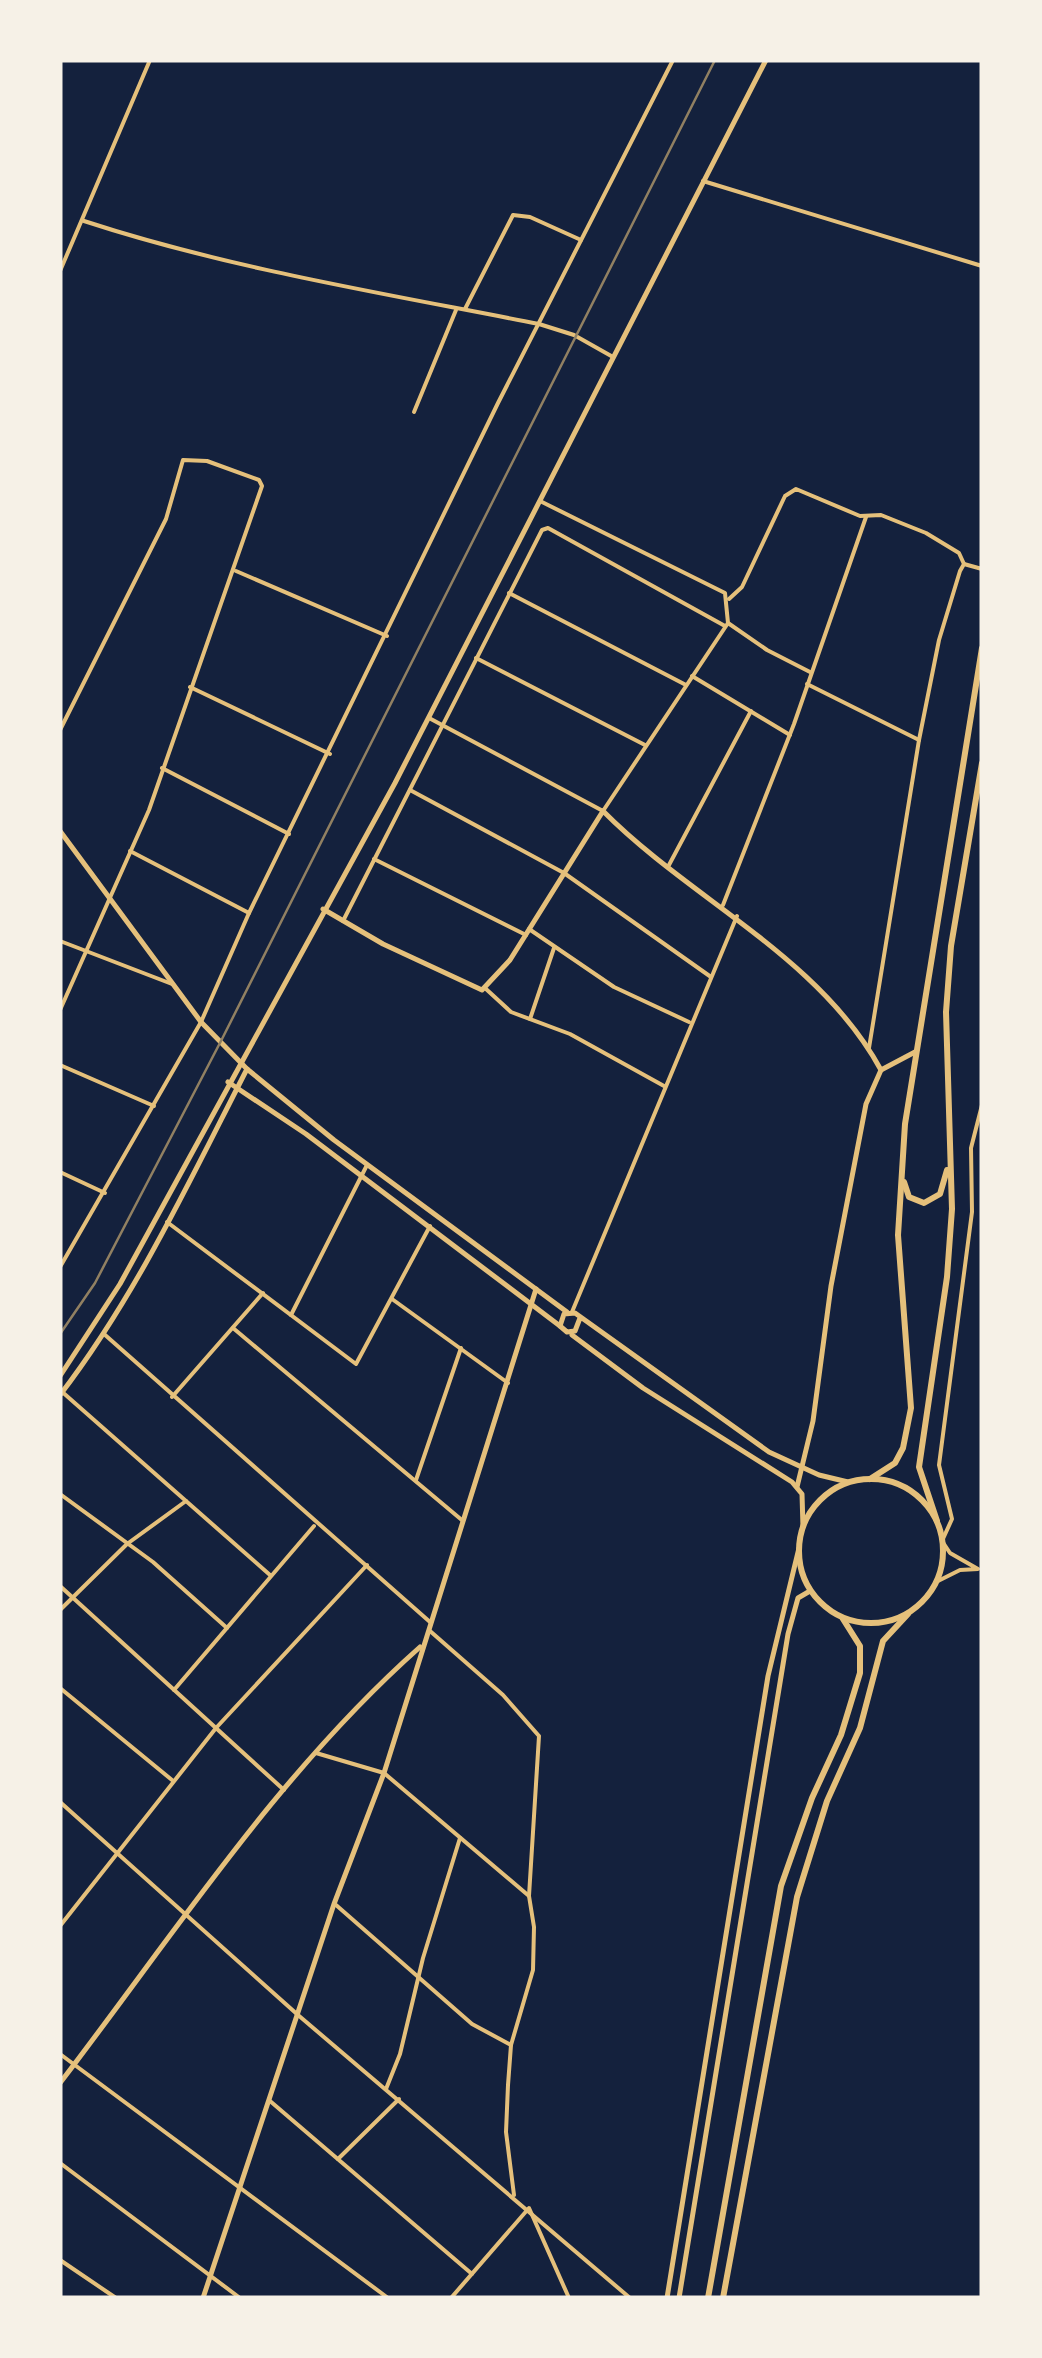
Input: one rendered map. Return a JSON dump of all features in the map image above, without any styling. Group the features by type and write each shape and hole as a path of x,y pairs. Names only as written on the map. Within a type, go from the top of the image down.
{"highway":[{"path":"870,1479 895,1463 911,1408 898,1235 902,1166 916,1052 982,648"},
{"path":"723,2298 801,1882 827,1801 860,1728 883,1641 936,1582 942,1541 919,1467 947,1277 948,974 979,804 982,763"},
{"path":"902,1166 904,1190 915,1202 924,1203 934,1200 945,1184 950,1154"},
{"path":"908,1614 865,1624 824,1608 810,1591 798,1548 803,1527 830,1492 848,1482 870,1479 909,1490 936,1521"},
{"path":"708,2298 781,1886 812,1798 850,1710 860,1673 860,1646 844,1619"}],"street":[{"path":"60,271 150,60"},
{"path":"60,1267 201,1022 249,912 388,636 538,324 673,60"},
{"path":"60,1376 120,1284 429,718 766,60"},
{"path":"703,182 982,266"},
{"path":"465,310 514,216 530,218 581,240"},
{"path":"84,221 174,249 538,324 574,334 614,356"},
{"path":"414,412 456,308"},
{"path":"60,730 166,519 183,460 207,461 259,480 262,486 235,571 162,768 112,900 60,1010"},
{"path":"323,909 478,991 486,989 528,932 727,624 729,599 742,587 790,491 802,490 866,517 881,515 926,533 958,553 964,564 982,569"},
{"path":"540,502 729,599"},
{"path":"723,905 790,734 866,517"},
{"path":"344,921 541,531 548,528 810,672"},
{"path":"870,1048 919,740 939,640 964,564"},
{"path":"235,571 388,636"},
{"path":"509,593 686,685"},
{"path":"476,658 646,745"},
{"path":"692,676 790,734"},
{"path":"807,684 919,740"},
{"path":"190,686 330,754"},
{"path":"669,865 751,711"},
{"path":"429,718 603,811 737,916 847,1019 870,1048 881,1070"},
{"path":"162,768 289,834"},
{"path":"409,790 564,873 711,977"},
{"path":"60,831 201,1022 247,1069 368,1165 536,1289 769,1452 803,1469 848,1482"},
{"path":"130,851 249,912"},
{"path":"374,859 528,932 614,987 691,1023"},
{"path":"560,1326 570,1312 737,916"},
{"path":"60,941 176,986"},
{"path":"530,1019 554,948"},
{"path":"486,989 505,1008 583,1041 664,1086"},
{"path":"796,1487 803,1469 866,1104 881,1070 916,1052"},
{"path":"60,1065 154,1106"},
{"path":"247,1069 104,1334 61,1392 270,1575"},
{"path":"228,1082 362,1175 643,1388 796,1487 802,1494 803,1527"},
{"path":"980,1569 950,1553 942,1541 952,1519 938,1464 972,1212 971,1148 982,1105"},
{"path":"291,1314 368,1165"},
{"path":"60,1172 105,1193"},
{"path":"167,1222 356,1364 430,1226"},
{"path":"202,2298 334,1904 384,1774 536,1289"},
{"path":"172,1397 264,1293"},
{"path":"392,1299 508,1383"},
{"path":"570,1333 578,1330 580,1318"},
{"path":"233,1328 464,1522"},
{"path":"104,1334 315,1524 367,1565 503,1694 539,1736 528,1896 534,1927 533,1970 511,2045 506,2132 514,2195"},
{"path":"416,1480 460,1348"},
{"path":"60,1494 227,1628"},
{"path":"60,1610 127,1544 186,1501"},
{"path":"174,1690 315,1524"},
{"path":"667,2298 768,1676 798,1548"},
{"path":"60,1926 216,1728 367,1565"},
{"path":"936,1582 960,1570 980,1569"},
{"path":"60,1586 284,1790"},
{"path":"679,2298 788,1634 798,1598 810,1591"},
{"path":"60,2082 284,1790 366,1695 422,1646"},
{"path":"60,1688 174,1782"},
{"path":"315,1753 384,1774 528,1896"},
{"path":"60,1802 298,2015 514,2195 630,2298"},
{"path":"386,2089 460,1838"},
{"path":"334,1904 472,2024 511,2045"},
{"path":"60,2054 388,2298"},
{"path":"338,2159 398,2100"},
{"path":"270,2101 472,2274"},
{"path":"60,2164 240,2298"},
{"path":"451,2298 529,2208"},
{"path":"529,2208 570,2298"},
{"path":"60,2260 116,2298"}],"railway":[{"path":"60,1334 95,1283 222,1039 715,60"}]}
